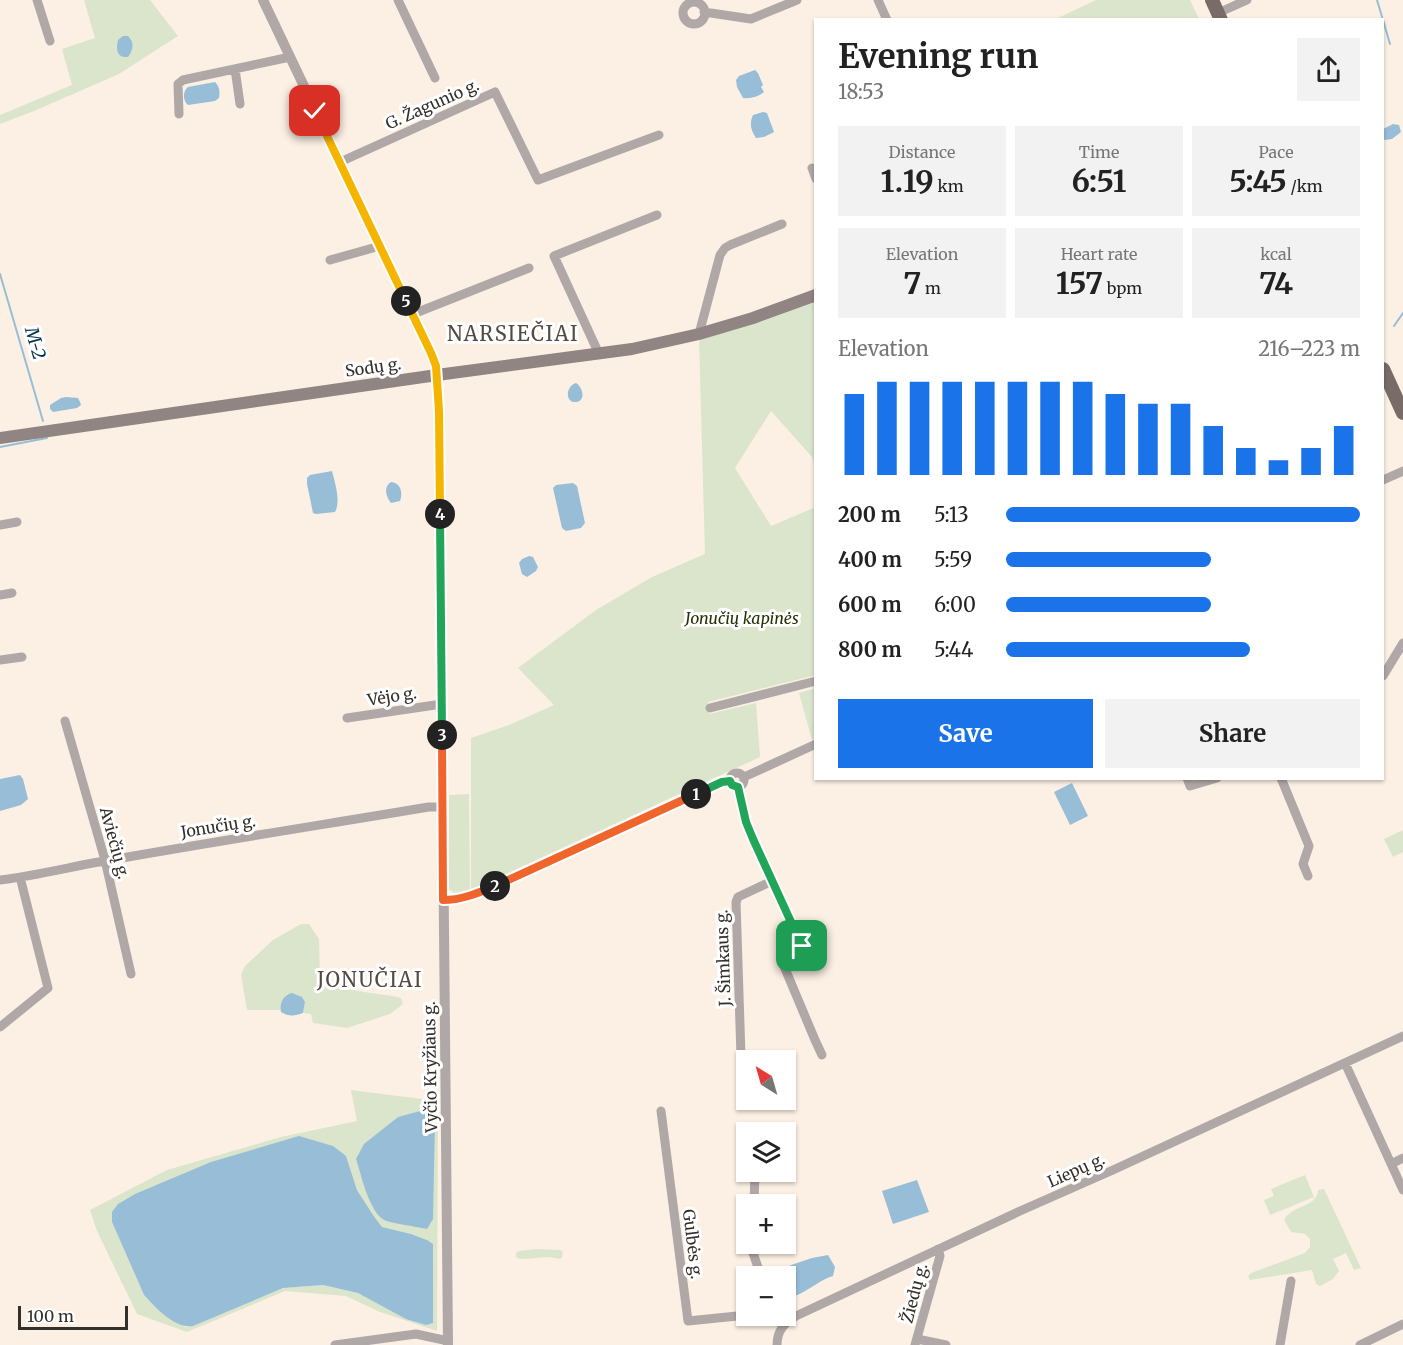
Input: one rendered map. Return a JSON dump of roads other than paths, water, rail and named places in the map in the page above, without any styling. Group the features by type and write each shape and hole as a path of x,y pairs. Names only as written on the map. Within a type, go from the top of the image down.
{"main road":[{"name":"Sodų g.","path":"0,438 599,354 699,334 753,318 814,296"},
{"path":"1384,371 1403,413"}],"street":[{"path":"37,0 50,41"},
{"path":"398,0 435,78"},
{"path":"704,12 751,19 797,0"},
{"path":"878,0 886,18"},
{"path":"1217,11 1247,0"},
{"name":"Vyčio Kryžiaus g.","path":"264,1 436,366 439,411 448,1343"},
{"path":"695,1 702,6 704,12 701,21 691,24 684,18 683,4 695,1"},
{"path":"179,114 178,84 183,80 290,57"},
{"path":"235,69 240,104"},
{"name":"G. Žagunio g.","path":"340,162 495,92 538,180 659,135"},
{"path":"812,168 814,174"},
{"path":"599,354 554,256 657,216"},
{"path":"699,334 720,255 725,248 782,225"},
{"path":"330,260 380,246"},
{"path":"413,314 529,268"},
{"path":"1384,480 1403,471"},
{"path":"0,525 17,522"},
{"path":"0,595 12,593"},
{"path":"1384,673 1403,643"},
{"path":"0,660 22,657"},
{"path":"710,708 814,682"},
{"name":"Vėjo g.","path":"347,718 442,704"},
{"name":"Aviečių g.","path":"64,721 105,860 131,974"},
{"path":"744,777 814,745"},
{"path":"730,781 731,776 736,773 744,777"},
{"path":"738,787 744,783 744,777"},
{"path":"1282,780 1309,846 1303,864 1308,876"},
{"path":"730,781 732,785 738,787"},
{"path":"443,900 455,900 488,889 722,782 730,781"},
{"path":"738,787 746,822 802,946 781,959 822,1055"},
{"name":"Jonučių g.","path":"0,880 105,860 442,807"},
{"path":"0,1027 48,988 20,877"},
{"name":"J. Šimkaus g.","path":"741,1050 735,902 738,897 772,880"},
{"name":"Liepų g.","path":"796,1316 1403,1036"},
{"path":"1345,1063 1403,1190"},
{"name":"Gulbės g.","path":"661,1111 688,1321 736,1316"},
{"path":"1391,1164 1403,1158"},
{"name":"Žiedų g.","path":"916,1342 940,1256 938,1249"},
{"path":"1280,1345 1291,1281"},
{"path":"1360,1345 1403,1324"},
{"path":"777,1345 779,1332 784,1326"},
{"path":"335,1345 416,1334 448,1343"},
{"path":"916,1342 946,1345"}],"water":[{"path":"123,36 128,36 132,44 128,57 121,56 118,52 118,40"},
{"path":"755,70 764,92 754,97 743,98 736,80 739,76"},
{"path":"215,82 219,88 219,98 215,101 188,105 186,103 184,95 188,87"},
{"path":"767,113 774,132 756,138 751,121 753,115"},
{"path":"1393,124 1399,125 1401,132 1392,139 1385,140 1384,128"},
{"path":"576,383 581,388 582,398 574,402 569,399 568,393 570,387"},
{"path":"66,397 78,398 81,405 77,408 53,412 50,409 50,405"},
{"path":"332,471 336,486 337,508 335,512 313,513 307,478 310,475"},
{"path":"391,482 397,484 400,489 400,501 391,503 388,498 386,489"},
{"path":"573,483 577,486 585,523 581,528 566,531 562,528 553,488 556,485"},
{"path":"529,556 533,557 538,567 527,577 522,574 519,563"},
{"path":"20,775 28,799 21,805 0,811 0,779"},
{"path":"1072,783 1088,816 1070,825 1054,792"},
{"path":"292,993 302,997 305,1002 303,1013 292,1016 281,1012 281,1006 282,1000"},
{"path":"424,1110 435,1120 433,1219 427,1229 384,1220 374,1209 366,1192 356,1159 364,1144 398,1117"},
{"path":"299,1136 333,1146 346,1156 357,1190 382,1227 411,1234 433,1244 433,1323 426,1325 406,1319 358,1293 323,1285 283,1288 193,1326 173,1321 144,1295 112,1222 112,1212 118,1204 135,1194 211,1162"},
{"path":"917,1180 929,1212 893,1224 882,1191"},
{"path":"828,1255 835,1267 833,1276 796,1295 796,1266 790,1266"}],"waterway":[{"path":"1377,0 1382,18"},
{"path":"1384,23 1390,44"},
{"name":"M-2","path":"0,274 43,421"},
{"path":"1394,326 1403,313"},
{"name":"M-2","path":"0,447 47,438"}],"district":[{"name":"NARSIEČIAI","path":"513,334"},
{"name":"JONUČIAI","path":"370,980"}],"park label":[{"name":"Jonučių kapinės","path":"742,618"}]}
